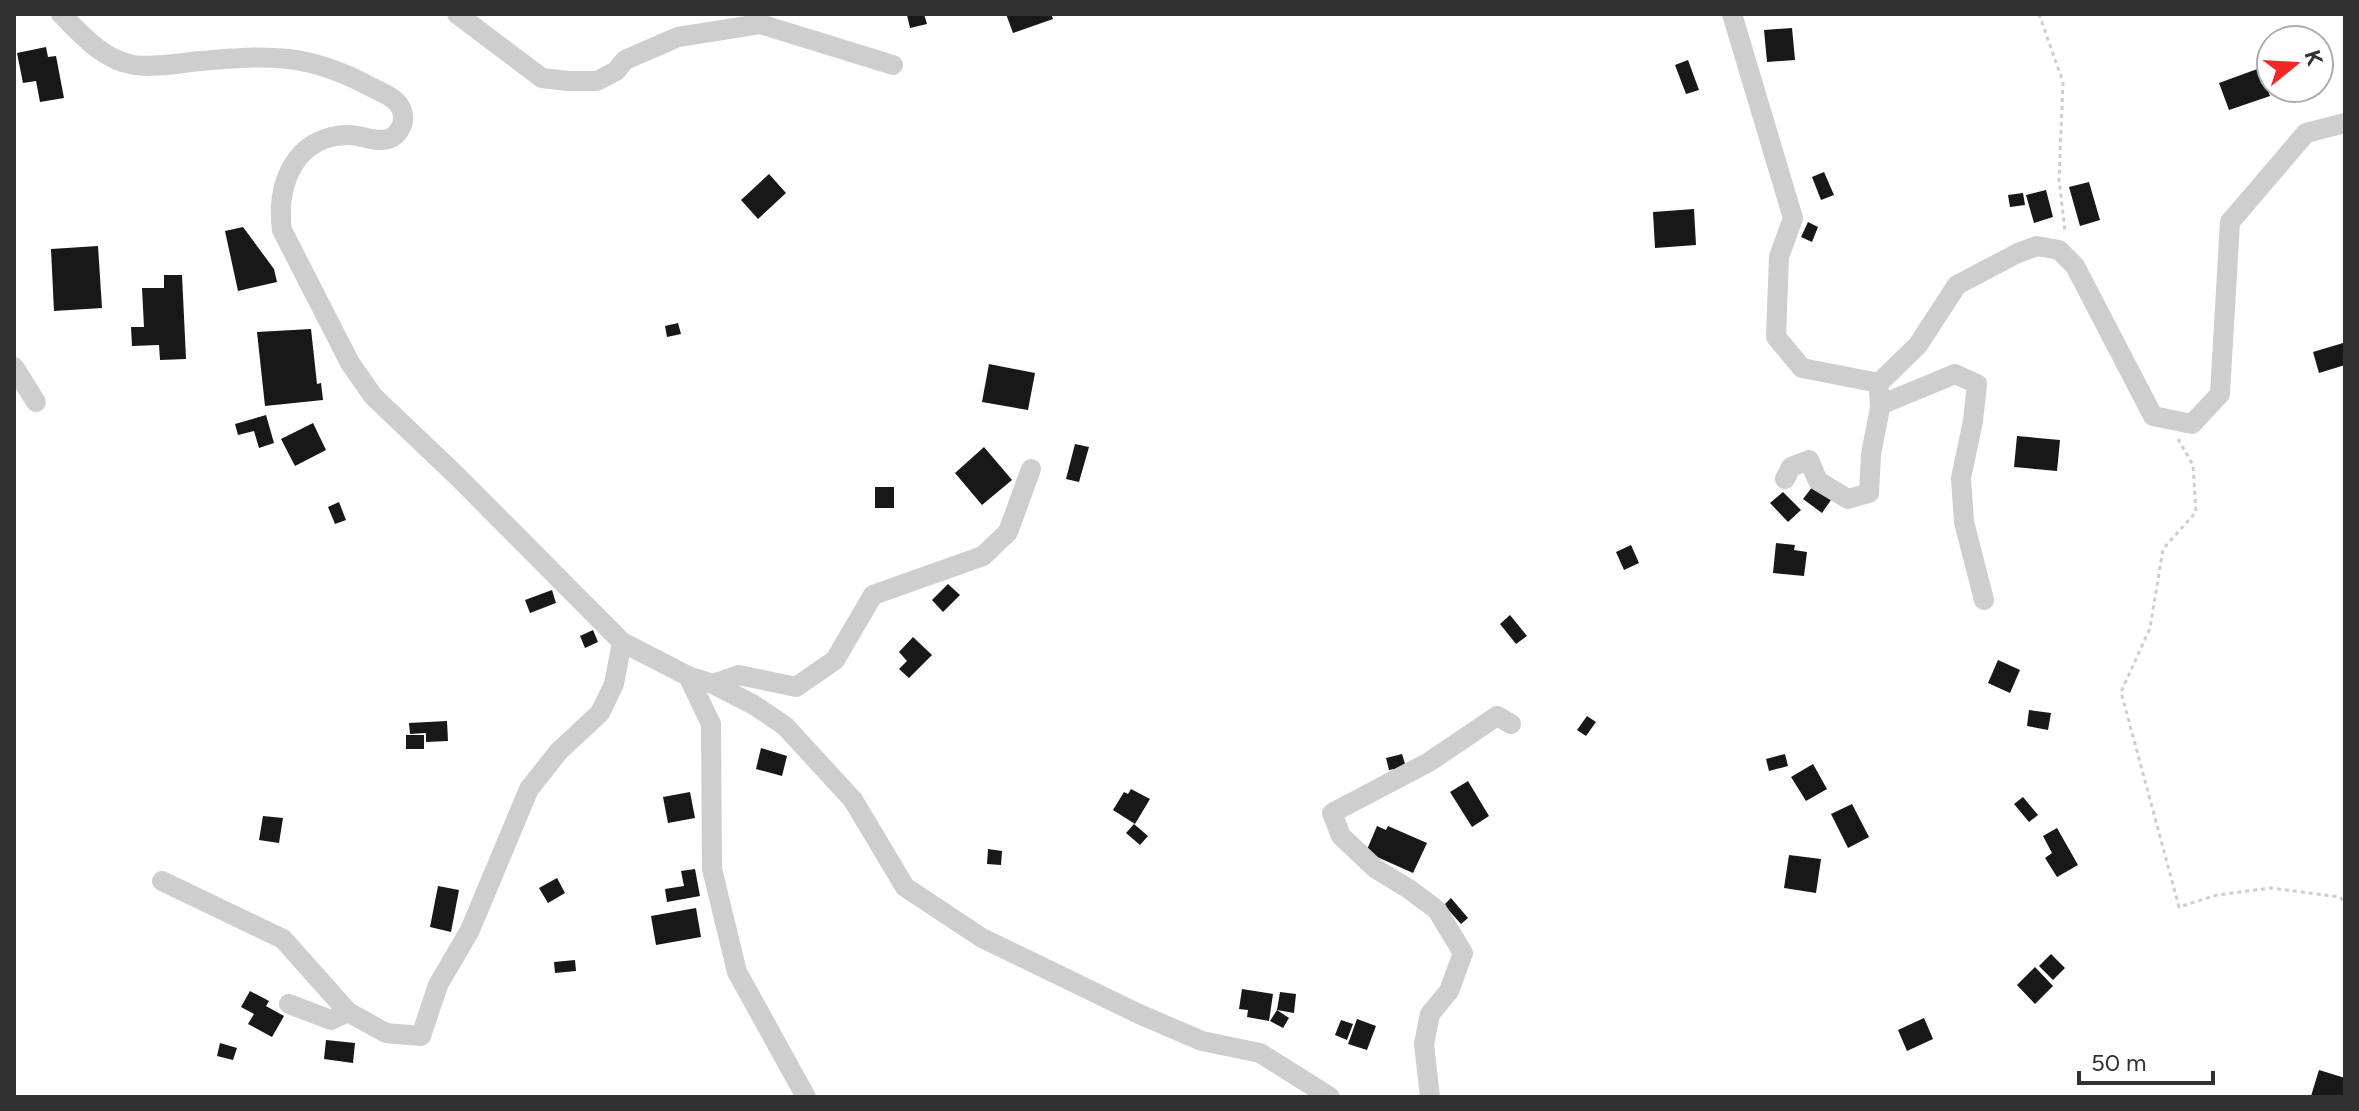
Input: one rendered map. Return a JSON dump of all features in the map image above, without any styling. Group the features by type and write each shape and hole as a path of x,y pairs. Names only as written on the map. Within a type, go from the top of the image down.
{"street":[{"path":"61,14 102,53 119,62 153,66 245,57 279,57 319,63 392,98 400,105 404,116 399,131 391,138 381,140 350,135 331,137 317,143 291,167 283,185 279,208 282,230 350,363 373,396 622,642 754,705 785,726 853,800 905,887 1007,951 1202,1041 1260,1053 1330,1097"},
{"path":"457,14 542,78 597,81 616,71 625,60 678,37 760,24 893,65"},
{"path":"1732,14 1793,218 1779,257 1776,337 1802,368 1879,383"},
{"path":"1785,479 1791,467 1809,460 1818,481 1848,499 1869,493 1871,454 1880,405 1879,383 1918,345 1957,285 2037,246 2059,250 2075,266 2153,416 2192,424 2220,394 2230,222 2306,133 2345,123"},
{"path":"14,367 36,402"},
{"path":"1880,405 1955,374 1977,384 1961,478 1964,522 1984,600"},
{"path":"713,684 739,675 796,687 835,660 873,595 983,556 1008,532 1031,469"},
{"path":"162,881 283,939 348,1012 386,1033 421,1036 438,985 470,930 529,789 559,751 600,713 614,684 622,642"},
{"path":"688,676 711,724 712,869 737,972 806,1097"},
{"path":"1430,1097 1424,1044 1430,1014 1449,991 1463,953 1437,910 1376,869 1341,836 1332,813 1429,762 1497,716 1511,724"},
{"path":"289,1004 331,1020 348,1012"}],"path":[{"path":"2039,14 2063,82 2059,180 2065,230 2059,250"},
{"path":"2165,419 2193,465 2196,512 2163,549 2150,628 2121,692 2179,907 2217,895 2271,888 2340,897 2345,903"}],"building":[{"path":"909,14 924,14 927,24 910,28"},
{"path":"1006,14 1051,14 1053,19 1013,33"},
{"path":"1792,28 1795,60 1767,62 1764,30"},
{"path":"46,47 48,57 56,56 64,98 40,102 36,81 23,83 17,53"},
{"path":"1688,60 1699,90 1686,94 1675,65"},
{"path":"2255,70 2255,101 2229,110 2219,83"},
{"path":"1824,172 1834,195 1821,200 1812,177"},
{"path":"769,174 786,193 758,219 741,200"},
{"path":"2089,182 2100,220 2080,226 2069,187"},
{"path":"2046,190 2053,217 2034,223 2026,195"},
{"path":"2023,193 2025,205 2010,207 2008,195"},
{"path":"1694,209 1696,245 1655,248 1653,212"},
{"path":"1808,222 1818,227 1812,242 1801,237"},
{"path":"243,227 274,269 277,282 238,291 225,231"},
{"path":"98,246 102,308 54,311 51,249"},
{"path":"164,275 182,275 186,359 160,360 159,345 132,346 131,327 144,327 142,288 164,288"},
{"path":"678,323 681,334 667,337 665,326"},
{"path":"311,329 317,384 321,383 323,400 265,406 257,332"},
{"path":"2343,343 2345,365 2319,373 2313,352"},
{"path":"989,364 1035,373 1028,410 982,402"},
{"path":"266,415 274,443 259,448 254,431 238,435 235,424"},
{"path":"313,423 326,450 295,466 281,439"},
{"path":"2017,436 2060,440 2057,471 2014,467"},
{"path":"1075,444 1089,447 1079,482 1066,479"},
{"path":"984,447 1012,480 982,505 955,473"},
{"path":"1813,486 1831,500 1822,513 1803,499"},
{"path":"875,487 894,487 894,508 875,508"},
{"path":"1783,492 1801,510 1788,522 1770,503"},
{"path":"339,502 346,520 335,524 328,507"},
{"path":"1776,543 1795,545 1794,550 1807,552 1804,576 1773,573"},
{"path":"1631,545 1639,563 1624,570 1616,552"},
{"path":"948,584 960,595 943,612 932,600"},
{"path":"552,590 556,603 530,613 525,600"},
{"path":"1510,615 1527,636 1516,644 1500,624"},
{"path":"593,630 598,642 585,648 580,636"},
{"path":"913,637 932,655 909,678 899,669 907,661 899,652"},
{"path":"1998,660 2020,670 2010,693 1988,683"},
{"path":"2029,710 2051,713 2048,730 2027,726"},
{"path":"1587,716 1596,722 1586,736 1577,730"},
{"path":"447,721 448,741 426,742 426,733 410,734 409,723"},
{"path":"406,735 424,735 424,749 406,749"},
{"path":"761,748 787,756 782,776 756,769"},
{"path":"1402,754 1406,767 1389,770 1386,758"},
{"path":"1785,754 1788,766 1769,771 1766,759"},
{"path":"1813,764 1827,789 1806,801 1791,777"},
{"path":"1468,781 1489,816 1472,827 1450,792"},
{"path":"1131,789 1150,799 1135,824 1113,810 1124,792 1128,794"},
{"path":"690,792 695,818 668,823 663,797"},
{"path":"2023,797 2038,815 2029,822 2014,804"},
{"path":"1852,804 1869,837 1848,848 1831,814"},
{"path":"263,816 283,818 279,843 259,840"},
{"path":"1134,824 1148,836 1140,845 1126,833"},
{"path":"1377,826 1386,830 1388,826 1427,843 1413,873 1366,852"},
{"path":"2057,828 2078,865 2057,877 2045,858 2052,853 2043,836"},
{"path":"988,849 1002,851 1001,865 987,864"},
{"path":"1789,855 1821,859 1816,893 1784,888"},
{"path":"695,869 700,896 667,902 665,889 684,886 681,871"},
{"path":"557,878 565,893 548,903 539,888"},
{"path":"438,886 459,890 451,932 430,927"},
{"path":"1451,898 1468,918 1461,924 1444,905"},
{"path":"696,908 701,937 656,945 651,916"},
{"path":"2051,954 2065,968 2053,980 2039,966"},
{"path":"575,960 576,971 555,973 554,962"},
{"path":"2035,967 2053,986 2035,1004 2017,985"},
{"path":"1242,989 1273,994 1269,1021 1247,1017 1248,1010 1239,1009"},
{"path":"250,991 269,1001 266,1006 284,1016 272,1037 248,1024 254,1014 241,1007"},
{"path":"1280,992 1296,994 1294,1013 1277,1010"},
{"path":"1277,1010 1289,1018 1283,1028 1270,1021"},
{"path":"1924,1018 1933,1039 1907,1051 1898,1030"},
{"path":"1357,1019 1376,1026 1367,1050 1348,1044"},
{"path":"1341,1020 1353,1024 1347,1040 1335,1035"},
{"path":"326,1040 355,1043 353,1063 324,1059"},
{"path":"220,1043 237,1048 233,1060 217,1056"},
{"path":"2319,1070 2345,1078 2345,1097 2311,1096"}]}
